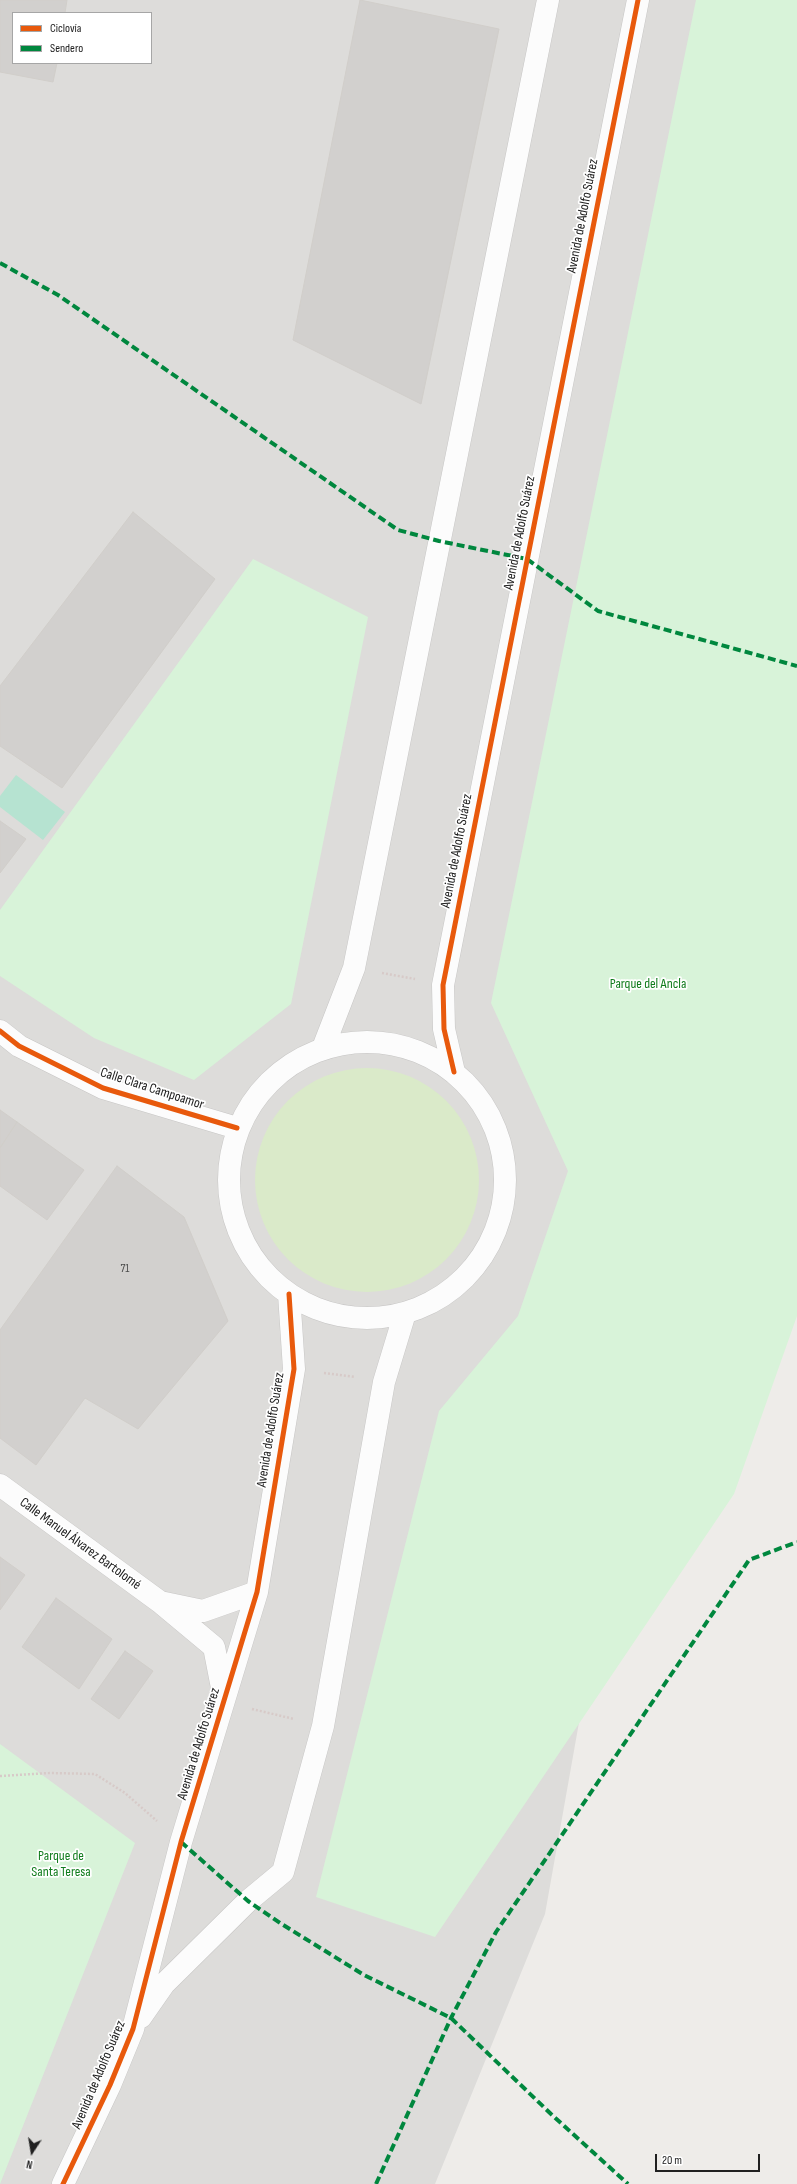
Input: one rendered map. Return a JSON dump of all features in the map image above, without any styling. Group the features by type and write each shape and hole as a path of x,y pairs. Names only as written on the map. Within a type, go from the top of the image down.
{"street":[{"path":"323,1048 354,968 548,0"},
{"name":"Avenida de Adolfo Suárez","path":"454,1072 444,1029 443,985 638,0"},
{"name":"Calle Clara Campoamor","path":"0,1031 20,1046 103,1088 237,1128"},
{"path":"357,1041 391,1043 424,1054 454,1072 478,1096 494,1125 504,1157 505,1191 498,1223 484,1254 463,1280 436,1299 405,1313 375,1318 345,1317 316,1308 289,1294 261,1269 240,1238 229,1202 228,1164 237,1128 252,1102 271,1078 295,1060 323,1048 357,1041"},
{"name":"Avenida de Adolfo Suárez","path":"63,2184 110,2085 133,2029 181,1842 225,1702 257,1592 294,1369 289,1294"},
{"name":"Avenida de Adolfo Suárez","path":"133,2029 164,1984 248,1901 283,1872 324,1726 384,1382 405,1313"},
{"name":"Calle Manuel Álvarez Bartolomé","path":"0,1485 160,1602 214,1647 225,1702"},
{"name":"Calle Manuel Álvarez Bartolomé","path":"160,1602 203,1611 257,1592"}],"path":[{"path":"354,968 443,985"},
{"path":"294,1369 384,1382"},
{"path":"225,1702 324,1726"},
{"path":"0,1776 50,1773 95,1774 125,1793 181,1842"}],"shaded area":[{"path":"0,0 797,0 797,494 545,1914 435,2184 0,2184"}],"green space":[{"name":"Parque del Ancla","path":"696,0 797,0 797,1316 734,1494 435,1937 316,1897 439,1411 518,1316 568,1171 491,1003"},
{"path":"253,559 368,617 291,1004 194,1080 94,1038 0,976 0,910"},
{"path":"16,775 65,812 43,840 0,807 0,796"},
{"path":"356,1068 378,1068 400,1072 410,1076 429,1086 447,1100 461,1118 475,1147 479,1169 479,1191 475,1213 471,1223 461,1242 447,1260 429,1274 400,1288 378,1292 356,1292 334,1288 324,1284 305,1274 287,1260 273,1242 259,1213 255,1191 255,1169 259,1147 263,1137 273,1118 287,1100 305,1086 334,1072"},
{"name":"Parque de Santa Teresa","path":"0,1744 135,1843 0,2184"}],"building":[{"path":"0,0 67,0 65,12 12,12 12,64 57,64 53,82 0,72"},
{"path":"360,0 499,29 421,404 293,340"},
{"path":"133,512 215,579 62,788 0,746 0,686"},
{"path":"0,821 26,839 0,873"},
{"path":"0,1110 17,1122 0,1148"},
{"path":"17,1122 84,1170 47,1220 0,1186 0,1148"},
{"path":"117,1166 184,1217 228,1321 138,1429 85,1398 36,1465 0,1438 0,1330"},
{"path":"0,1557 25,1575 0,1610"},
{"path":"56,1598 112,1639 79,1689 22,1647"},
{"path":"125,1651 153,1671 119,1719 91,1699"}],"marked path":[{"path":"0,263 58,295 398,530 439,541 527,559 598,611 797,666"},
{"path":"376,2184 451,2018 496,1932 749,1560 797,1542"},
{"path":"181,1842 248,1901 280,1923 364,1975 451,2018 551,2114 628,2184"}],"cycle path":[{"path":"454,1072 444,1029 443,985 638,0"},
{"path":"0,1031 19,1046 103,1088 237,1128"},
{"path":"63,2184 110,2085 133,2029 181,1842 257,1592 294,1369 289,1294"}]}
